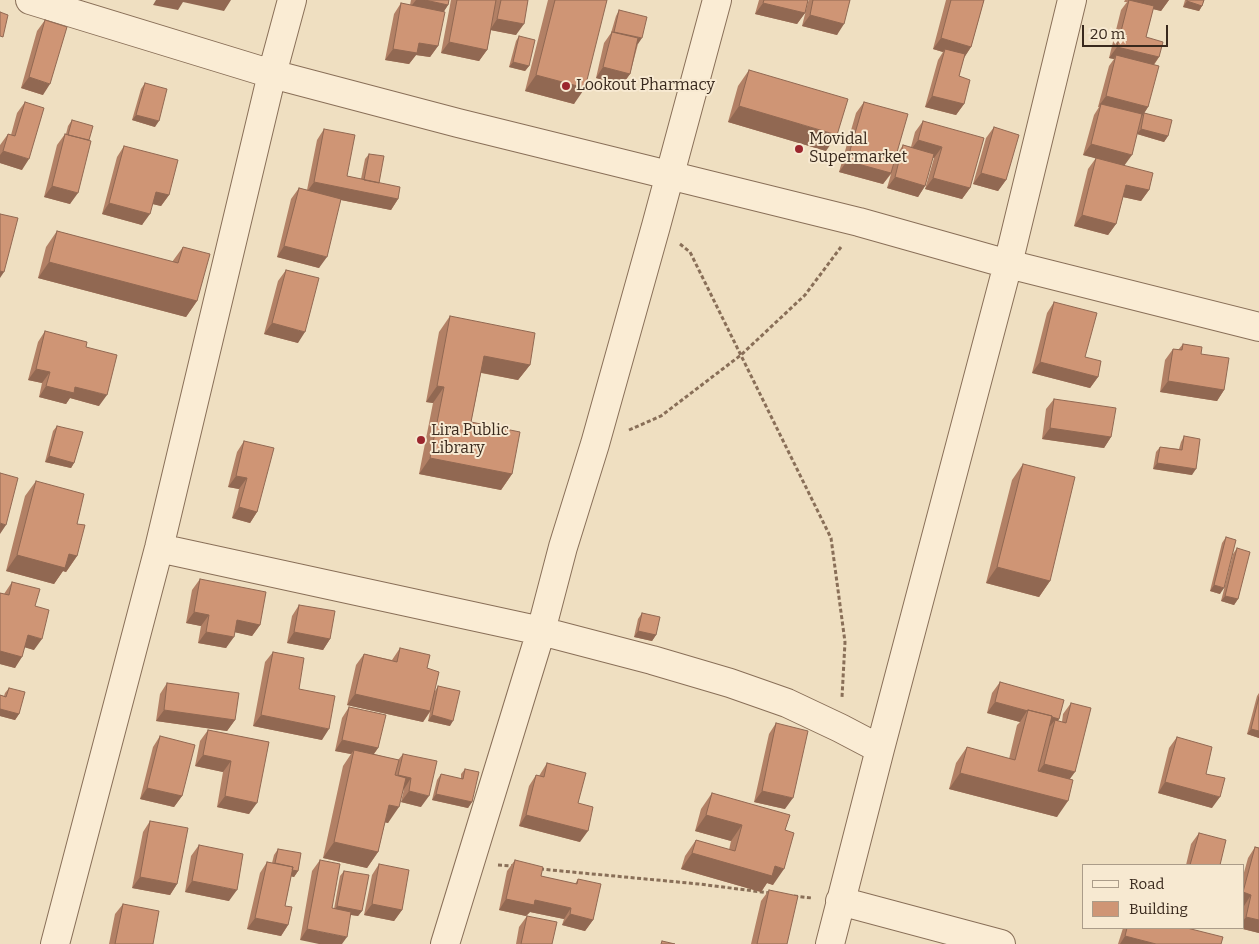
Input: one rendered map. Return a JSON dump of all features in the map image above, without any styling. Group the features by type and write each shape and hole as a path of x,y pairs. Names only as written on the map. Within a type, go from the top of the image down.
{"street":[{"path":"30,0 272,74 449,121 860,222 1008,264 1259,327"},
{"path":"56,944 159,548 272,74 292,0"},
{"path":"445,944 541,631 563,547 595,444 717,0"},
{"path":"830,944 1008,264 1072,0"},
{"path":"159,548 541,631 730,682 787,703 880,749"},
{"path":"840,901 1001,944"}],"path":[{"path":"595,444 661,416 741,355 805,295 860,222"},
{"path":"656,226 690,252 831,538 845,642 840,728"},
{"path":"470,862 518,866"},
{"path":"537,868 771,893"},
{"path":"791,895 840,901"}],"building":[{"path":"425,0 449,0 448,5"},
{"path":"457,0 496,0 487,50 449,42"},
{"path":"501,0 528,0 524,24 497,19"},
{"path":"555,0 607,0 585,88 536,75"},
{"path":"764,0 808,0 805,13 763,3"},
{"path":"813,0 850,0 844,24 810,15"},
{"path":"951,0 984,0 971,47 941,38"},
{"path":"1129,0 1154,6 1146,37 1163,42 1159,57 1117,47"},
{"path":"1187,0 1204,0 1202,6"},
{"path":"401,3 445,12 438,46 419,43 417,53 393,49"},
{"path":"619,10 647,17 642,38 614,32"},
{"path":"0,12 8,15 3,37 0,36"},
{"path":"45,20 67,27 50,84 29,77"},
{"path":"612,32 638,38 630,74 603,67"},
{"path":"519,36 535,40 529,66 513,62"},
{"path":"945,49 965,54 959,76 970,80 964,104 932,96"},
{"path":"1116,55 1159,66 1148,107 1106,96"},
{"path":"749,70 848,99 837,135 739,106"},
{"path":"145,83 167,89 159,121 136,115"},
{"path":"25,102 44,108 29,159 3,151 8,134 15,136"},
{"path":"864,102 908,114 891,173 847,161"},
{"path":"1101,104 1142,114 1132,155 1091,144"},
{"path":"1144,113 1172,120 1168,136 1141,129"},
{"path":"72,120 93,126 89,140 68,135"},
{"path":"923,121 984,138 970,188 933,178 942,147 918,140"},
{"path":"994,127 1019,135 1006,180 981,173"},
{"path":"324,129 355,135 347,176 400,187 398,199 314,182"},
{"path":"65,134 91,141 78,193 52,186"},
{"path":"903,145 934,154 925,186 895,177"},
{"path":"124,146 178,160 169,195 156,192 150,214 109,203"},
{"path":"369,154 384,156 379,183 364,180"},
{"path":"1096,158 1153,173 1149,190 1126,185 1116,224 1082,215"},
{"path":"299,188 341,199 327,257 284,246"},
{"path":"0,214 18,218 4,272 0,271"},
{"path":"57,231 178,263 183,247 210,254 197,301 49,262"},
{"path":"286,270 319,278 305,332 272,323"},
{"path":"1054,302 1097,313 1085,357 1101,361 1098,377 1040,362"},
{"path":"450,316 535,333 530,365 484,356 471,422 520,432 512,474 430,458 444,387 437,386"},
{"path":"45,331 87,342 86,347 117,355 107,395 75,387 74,393 46,386 50,372 36,369"},
{"path":"1183,344 1202,347 1201,354 1229,358 1224,390 1168,381 1173,349 1182,350"},
{"path":"1054,399 1116,408 1111,437 1050,428"},
{"path":"57,426 83,432 74,463 49,456"},
{"path":"1184,436 1200,439 1196,469 1157,463 1160,447 1182,450"},
{"path":"244,441 274,448 257,512 239,507 247,478 236,476"},
{"path":"1023,464 1075,477 1050,581 997,567"},
{"path":"0,473 18,478 6,525 0,523"},
{"path":"36,481 84,494 77,524 85,525 77,556 69,554 65,568 17,555"},
{"path":"1226,537 1236,540 1224,588 1214,585"},
{"path":"1237,548 1250,552 1238,599 1225,596"},
{"path":"200,579 266,592 260,625 237,620 234,637 206,632 209,615 194,612"},
{"path":"12,582 40,589 35,606 49,610 42,639 28,635 22,657 0,651 0,593 9,595"},
{"path":"299,605 335,611 330,639 294,632"},
{"path":"642,613 660,617 656,635 638,631"},
{"path":"400,648 430,655 427,668 439,672 430,711 355,694 364,654 397,662"},
{"path":"273,652 304,658 299,689 335,696 329,729 261,715"},
{"path":"1000,682 1064,700 1059,719 995,702"},
{"path":"167,683 239,693 235,720 164,710"},
{"path":"438,686 460,691 453,721 432,715"},
{"path":"9,688 25,692 19,714 0,709 0,695 6,697"},
{"path":"1259,697 1259,731 1251,729"},
{"path":"1071,703 1091,708 1075,772 1044,764 1055,720 1066,723"},
{"path":"349,707 386,715 378,748 342,740"},
{"path":"1028,710 1052,716 1038,771 1073,780 1068,801 960,773 967,747 1015,760"},
{"path":"776,723 808,731 793,798 762,791"},
{"path":"208,730 269,742 257,803 225,796 231,761 203,755"},
{"path":"160,736 195,745 182,796 147,788"},
{"path":"1177,737 1212,747 1206,774 1225,778 1220,797 1165,782"},
{"path":"354,750 399,760 395,775 406,778 399,807 389,805 378,852 334,842"},
{"path":"403,754 437,761 429,796 409,791 411,778 398,775"},
{"path":"547,763 586,773 578,803 593,807 588,831 526,815 536,775 544,777"},
{"path":"465,769 479,772 472,802 436,794 441,774 463,779"},
{"path":"712,793 790,815 785,830 794,833 784,869 775,866 772,876 692,853 696,840 735,851 742,825 706,815"},
{"path":"150,821 188,828 177,884 140,877"},
{"path":"1199,833 1226,840 1220,864 1190,864"},
{"path":"199,845 243,854 237,890 192,881"},
{"path":"1255,847 1259,848 1259,920 1246,917 1251,895 1244,892"},
{"path":"278,849 301,853 298,871 292,870 293,867 275,863"},
{"path":"320,860 340,864 332,908 351,912 347,937 307,929"},
{"path":"515,860 543,867 541,876 577,884 578,879 601,884 593,920 570,914 571,908 535,900 534,905 506,899"},
{"path":"267,862 293,867 285,906 292,907 288,925 255,918"},
{"path":"379,864 409,870 402,910 372,904"},
{"path":"344,871 369,875 362,911 337,906"},
{"path":"769,890 798,896 787,944 757,944"},
{"path":"123,904 159,911 153,944 115,944"},
{"path":"527,916 557,922 552,944 521,944"},
{"path":"1127,929 1191,929 1223,937 1221,944 1156,944 1125,936"},
{"path":"662,941 675,944 661,944"}],"place":[{"name":"Lookout Pharmacy","path":"566,86"},
{"name":"Movidal Supermarket","path":"799,149"},
{"name":"Lira Public Library","path":"421,440"}]}
